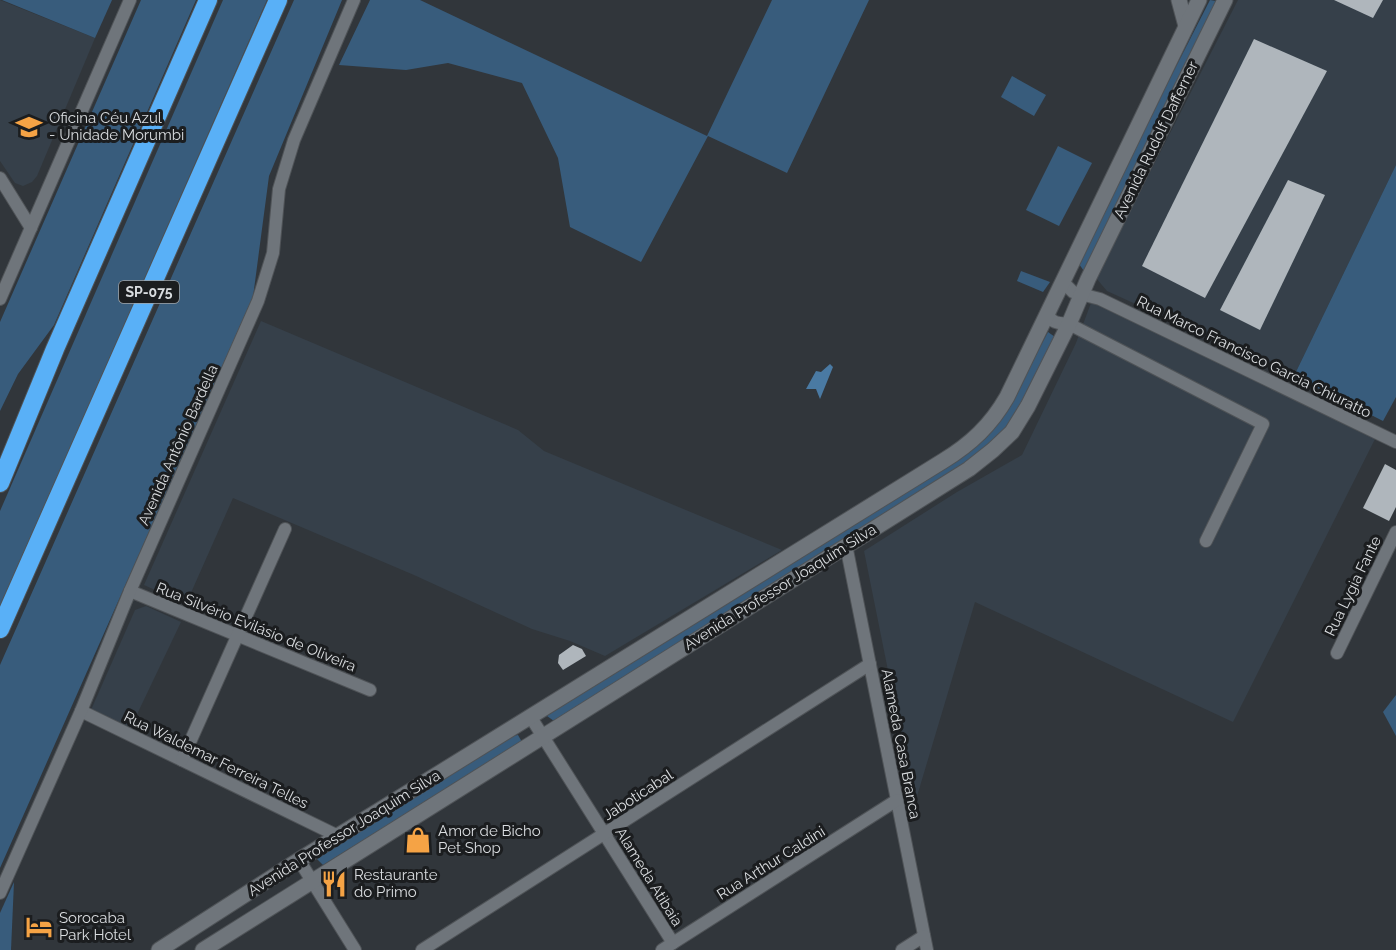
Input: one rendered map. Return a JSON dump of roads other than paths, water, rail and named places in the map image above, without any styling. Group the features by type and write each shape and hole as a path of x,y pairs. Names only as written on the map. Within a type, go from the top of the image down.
{"highway":[{"path":"0,483 55,349 208,0"},
{"name":"SP-075","path":"0,629 278,0"}],"main road":[{"path":"1179,0 1186,26"},
{"name":"Avenida Rudolf Dafferner","path":"997,415 1067,276 1199,0"},
{"name":"Avenida Rudolf Dafferner","path":"1012,432 1028,406 1069,324 1084,287 1225,0"},
{"name":"Avenida Professor Joaquim Silva","path":"159,950 299,860 962,449 979,435 997,415"},
{"name":"Avenida Professor Joaquim Silva","path":"203,950 969,469 1012,432"}],"street":[{"path":"0,299 130,0"},
{"name":"Avenida Antônio Bardella","path":"0,893 258,301 273,253 279,189 294,140 354,0"},
{"path":"0,178 32,228"},
{"path":"1067,276 1084,287"},
{"name":"Rua Marco Francisco Garcia Chiuratto","path":"1084,287 1100,299 1396,442"},
{"path":"1048,314 1050,320 1069,324 1263,423 1206,541"},
{"path":"182,760 285,529"},
{"name":"Rua Lygia Fante","path":"1337,653 1396,532"},
{"name":"Alameda Casa Branca","path":"846,545 927,950"},
{"name":"Rua Silvério Evilásio de Oliveira","path":"130,591 370,690"},
{"name":"Jaboticabal","path":"422,950 870,664"},
{"name":"Rua Waldemar Ferreira Telles","path":"81,711 338,836"},
{"path":"530,716 542,736"},
{"name":"Alameda Atibaia","path":"542,736 673,943"},
{"name":"Rua Arthur Caldini","path":"662,950 897,800"},
{"path":"299,860 355,950"},
{"path":"902,950 924,936"}],"place":[{"name":"Oficina Céu Azul - Unidade Morumbi","path":"29,127"},
{"name":"Amor de Bicho Pet Shop","path":"418,840"},
{"name":"Restaurante do Primo","path":"334,884"},
{"name":"Sorocaba Park Hotel","path":"39,927"}]}
